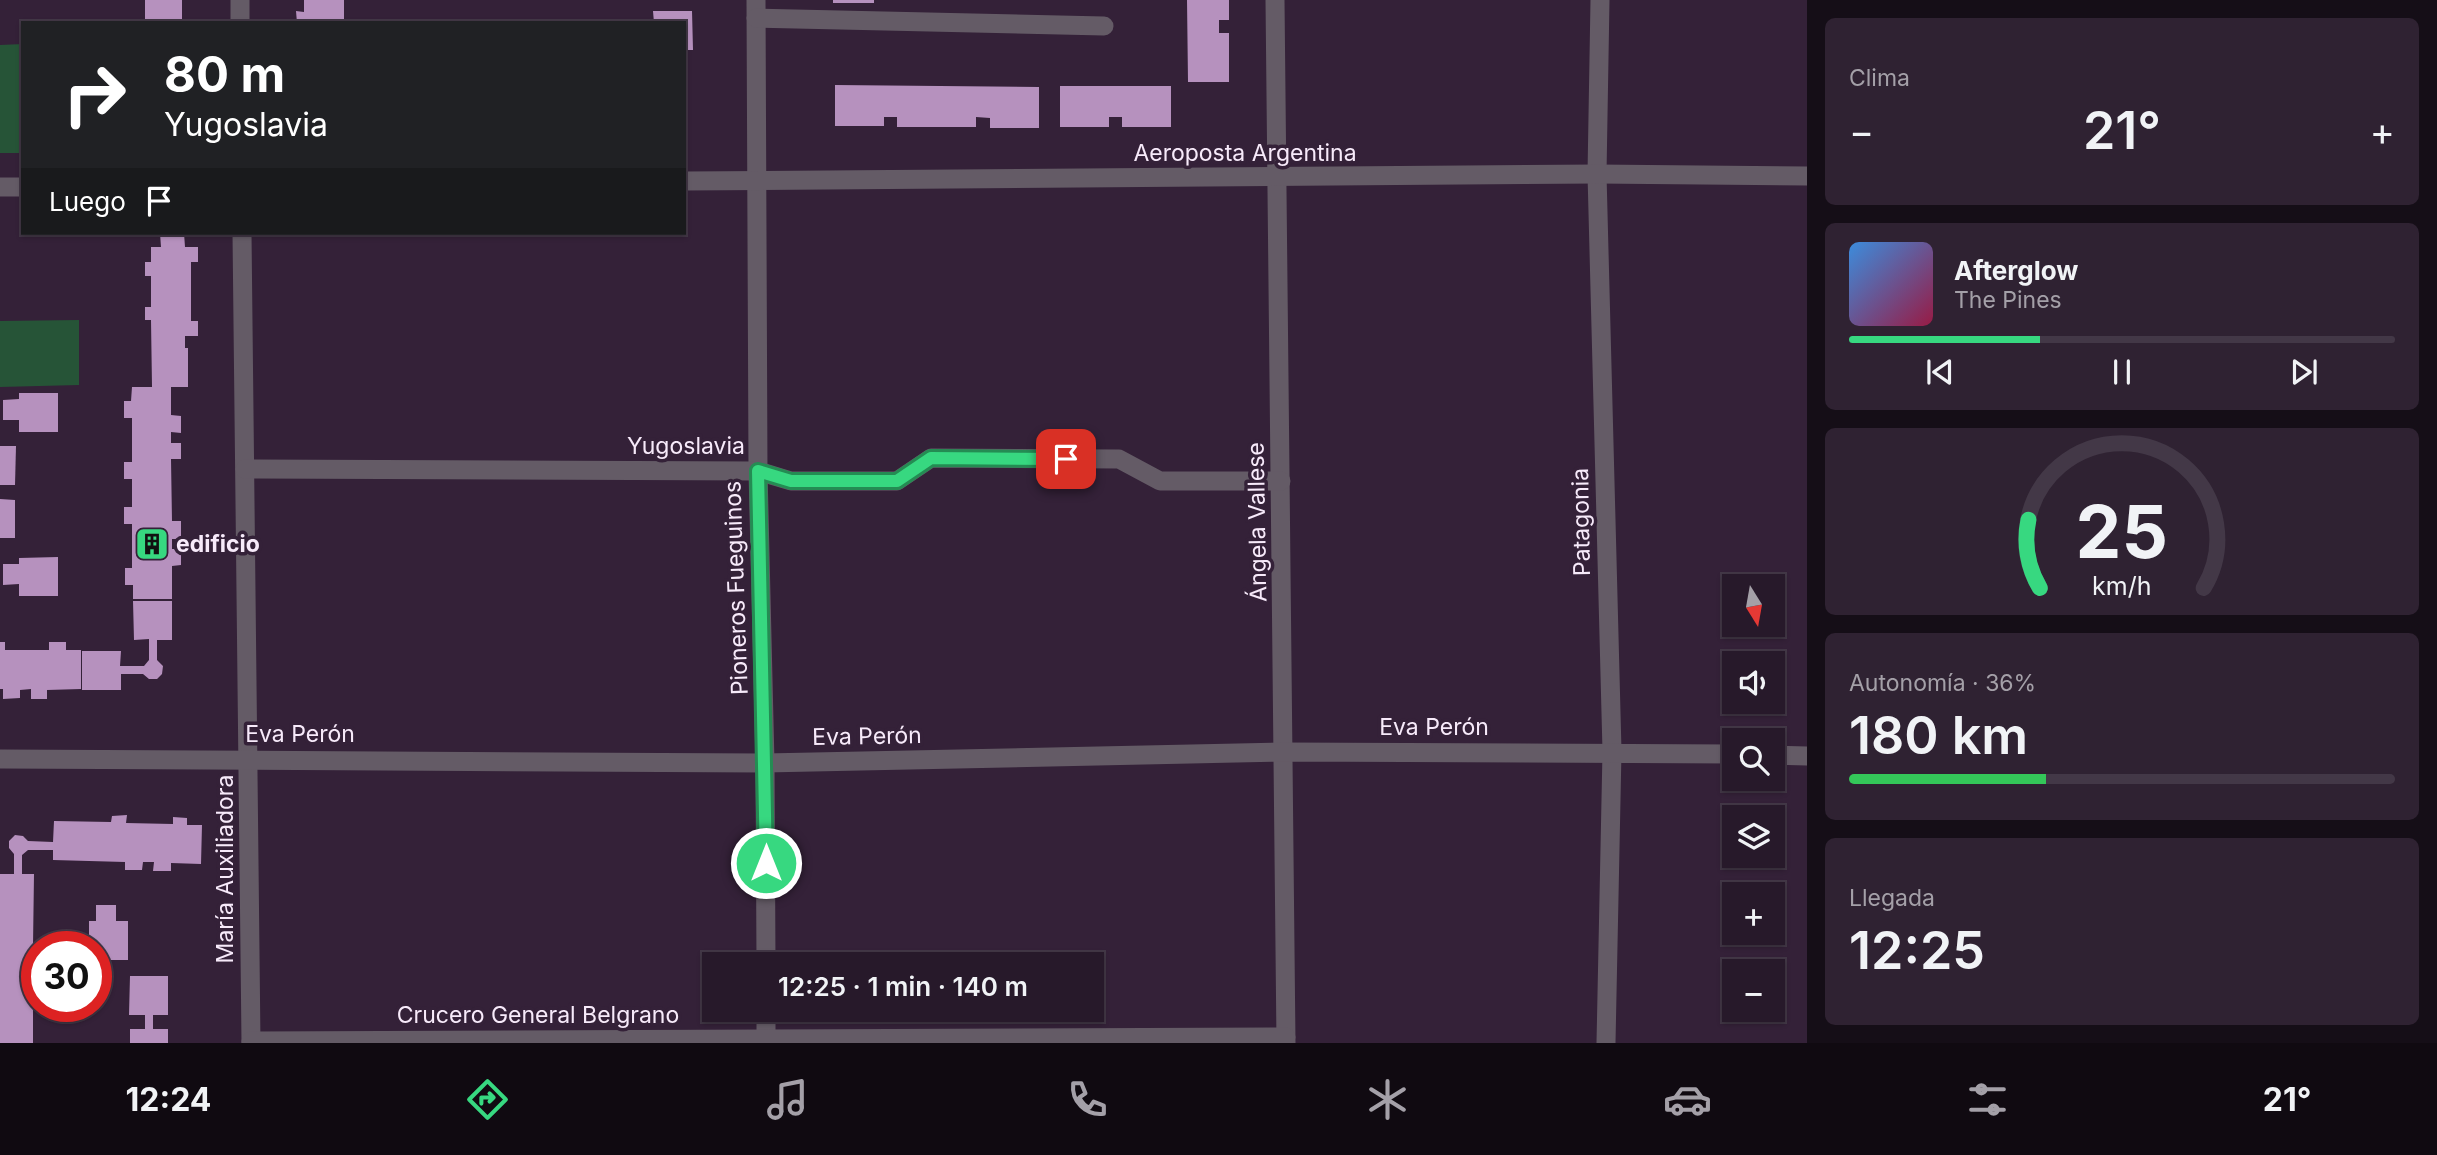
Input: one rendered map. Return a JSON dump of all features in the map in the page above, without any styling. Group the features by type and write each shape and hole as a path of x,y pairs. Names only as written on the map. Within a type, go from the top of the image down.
{"street":[{"path":"240,0 240,21"},
{"name":"Ángela Vallese","path":"1275,0 1286,1040"},
{"name":"Patagonia","path":"1600,0 1597,174 1612,751 1606,1043"},
{"path":"756,9 1104,26"},
{"name":"Pioneros Fueguinos","path":"756,9 758,471 765,762 766,952"},
{"name":"Aeroposta Argentina","path":"686,181 1597,174 1807,176"},
{"path":"0,187 21,187"},
{"name":"María Auxiliadora","path":"242,235 251,1042"},
{"name":"Yugoslavia","path":"245,469 758,471 791,481 897,481 931,458 1119,459 1160,481 1281,481"},
{"name":"Eva Perón","path":"0,759 765,762 1284,752 1612,751 1722,754"},
{"path":"1785,755 1807,755"},
{"path":"766,1022 766,1041"},
{"name":"Crucero General Belgrano","path":"251,1042 1286,1040"}],"green space":[{"path":"21,44 21,153 0,153 0,45"},
{"path":"79,320 79,385 0,387 0,321"}],"building":[{"path":"145,0 182,0 182,21 145,21"},
{"path":"304,0 344,0 344,21 297,21 296,11 304,12"},
{"path":"833,0 874,0 874,3 833,3"},
{"path":"1187,0 1229,0 1229,20 1219,20 1219,33 1229,33 1229,82 1188,82"},
{"path":"653,11 692,11 693,50 686,50 686,21 654,21"},
{"path":"835,85 1039,87 1039,128 990,128 990,118 976,117 976,127 897,127 897,117 884,117 884,126 835,126"},
{"path":"1060,86 1171,86 1171,127 1122,127 1122,117 1109,117 1109,127 1060,127"},
{"path":"160,235 184,235 185,247 198,247 198,262 191,262 191,321 198,321 198,336 185,336 185,348 188,348 188,387 171,387 171,415 181,416 181,433 171,432 171,443 181,443 181,459 171,459 172,521 181,521 181,539 172,539 172,549 181,549 181,565 172,566 172,599 133,599 133,585 125,585 125,568 132,568 132,524 124,524 124,507 132,507 132,479 124,479 124,462 132,462 132,418 124,418 124,401 131,401 132,387 152,387 151,320 145,320 145,307 151,307 151,276 145,276 145,262 151,262 151,247 161,247"},
{"path":"19,393 58,393 58,432 19,432 19,420 3,420 3,400 19,399"},
{"path":"0,446 16,446 15,485 0,485"},
{"path":"0,499 15,500 15,538 0,538"},
{"path":"58,557 58,596 19,596 19,584 3,585 3,564 19,564 19,558"},
{"path":"133,601 172,601 172,640 157,640 157,660 163,666 162,674 157,679 149,679 143,674 121,674 121,690 82,690 82,651 121,651 120,666 144,666 149,660 149,639 134,640"},
{"path":"0,642 5,642 5,650 49,650 49,642 66,642 66,650 81,650 81,689 47,690 47,699 31,699 31,689 20,690 20,698 3,699 3,689 0,689"},
{"path":"127,815 126,823 173,824 173,817 187,818 187,825 202,825 201,864 171,863 171,871 153,871 154,862 143,862 142,870 125,870 125,862 53,860 53,850 28,850 22,855 22,874 34,874 33,931 21,931 21,1022 33,1022 33,1043 0,1043 0,874 14,874 14,854 9,848 9,841 15,835 23,836 28,841 53,842 54,821 111,822 112,816"},
{"path":"96,905 116,905 116,921 128,921 128,960 112,960 112,931 89,931 89,921 96,921"},
{"path":"130,976 168,976 168,1015 153,1015 153,1029 168,1029 168,1043 130,1043 130,1029 145,1029 145,1015 129,1015"}],"place":[{"name":"edificio","path":"152,544"}],"route":[{"path":"766,863 758,471 791,481 897,481 931,458 1066,459"}]}
